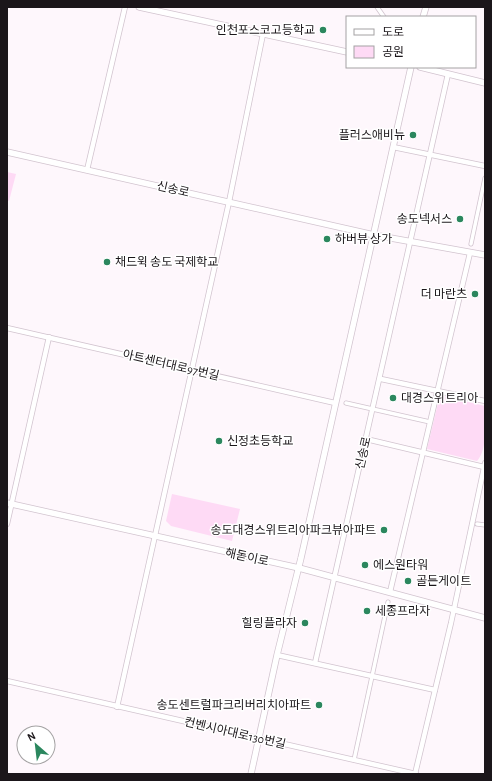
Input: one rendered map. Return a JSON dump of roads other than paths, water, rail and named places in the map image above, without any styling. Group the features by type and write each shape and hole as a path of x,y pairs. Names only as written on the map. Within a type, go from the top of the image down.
{"street":[{"path":"87,170 125,7"},
{"path":"139,7 346,52"},
{"path":"377,7 383,16"},
{"path":"117,706 229,202 263,34"},
{"path":"251,774 277,655 299,568 411,68"},
{"path":"424,68 485,83"},
{"path":"410,242 448,74"},
{"path":"393,147 485,166"},
{"name":"신송로","path":"7,152 374,235 485,256"},
{"path":"471,244 485,178"},
{"name":"신송로","path":"315,663 333,577 380,379 410,242"},
{"path":"390,592 470,253"},
{"name":"아트센터대로97번길","path":"7,328 335,403"},
{"path":"7,524 9,504 49,337"},
{"path":"380,379 485,401"},
{"path":"346,403 430,422"},
{"path":"366,439 422,453 484,465 454,609 415,774"},
{"name":"해돋이로","path":"9,504 299,568 485,618"},
{"path":"477,524 485,525"},
{"path":"354,760 388,602"},
{"path":"277,655 435,690"},
{"name":"컨벤시아대로130번길","path":"7,681 415,774"}],"place":[{"name":"인천포스코고등학교","path":"323,30"},
{"name":"플러스애비뉴","path":"413,135"},
{"name":"송도넥서스","path":"460,219"},
{"name":"하버뷰 상가","path":"327,239"},
{"name":"채드윅 송도 국제학교","path":"107,262"},
{"name":"더 마란츠","path":"475,294"},
{"name":"대경스위트리아","path":"393,398"},
{"name":"신정초등학교","path":"219,441"},
{"name":"송도대경스위트리아파크뷰아파트","path":"384,530"},
{"name":"에스원타워","path":"365,565"},
{"name":"골든게이트","path":"408,581"},
{"name":"세종프라자","path":"367,611"},
{"name":"힐링플라자","path":"305,623"},
{"name":"송도센트럴파크리버리치아파트","path":"319,705"}]}
